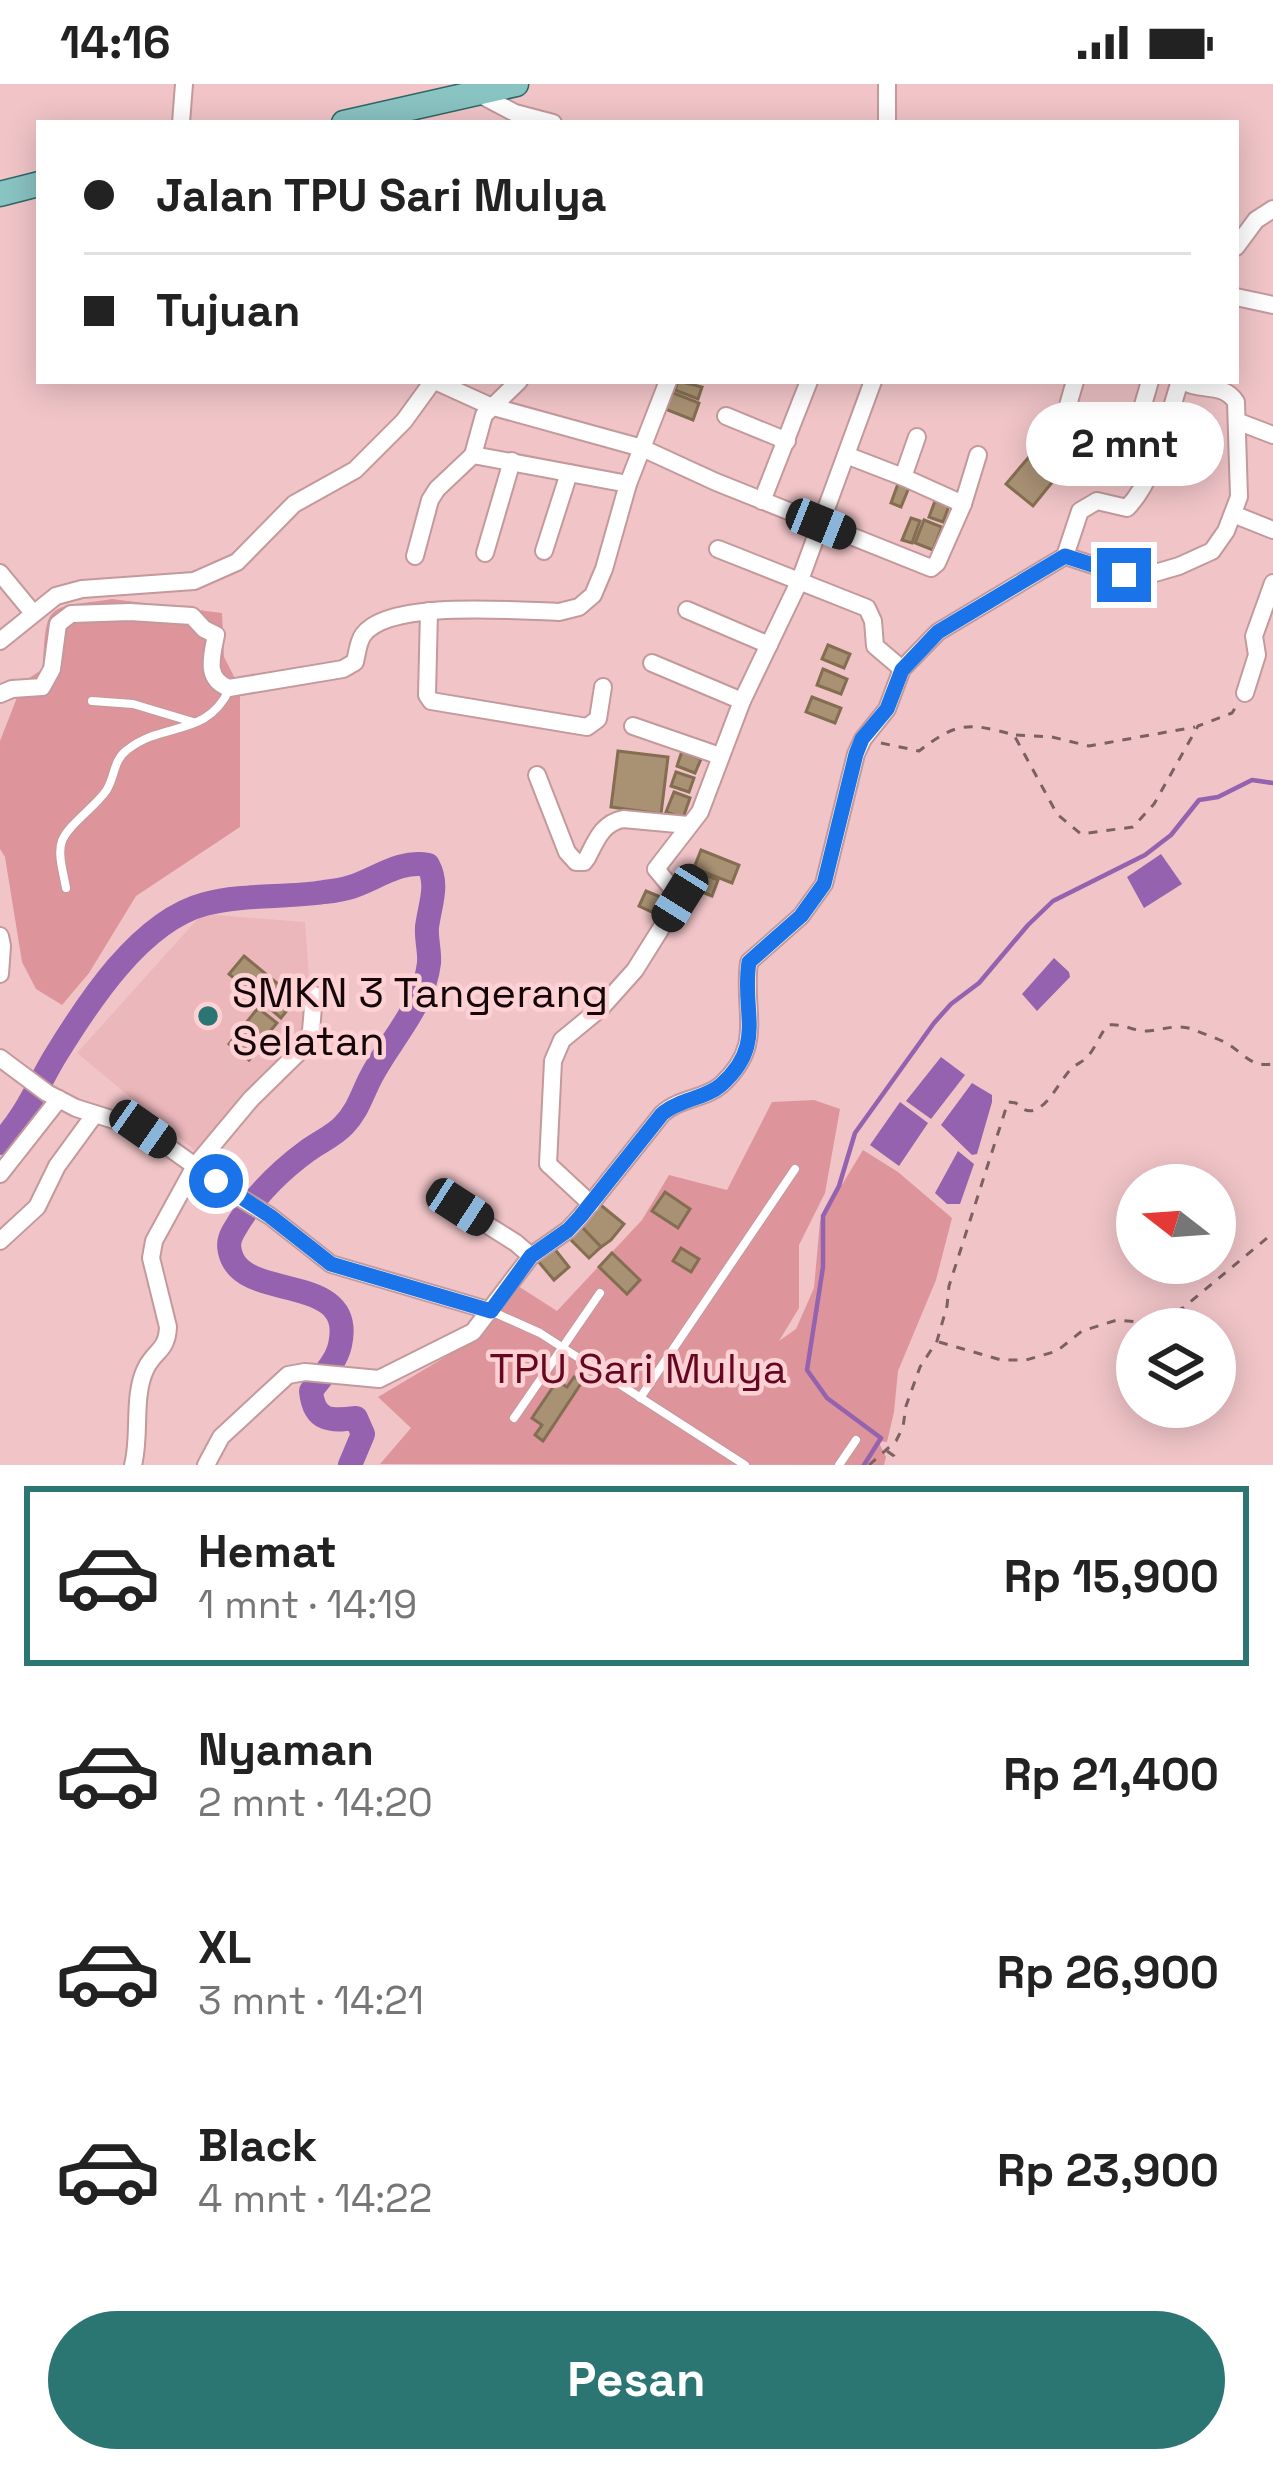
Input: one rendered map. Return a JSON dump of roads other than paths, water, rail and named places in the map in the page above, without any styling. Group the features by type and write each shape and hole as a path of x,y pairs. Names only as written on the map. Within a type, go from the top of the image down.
{"main road":[{"path":"357,120 496,87"},
{"path":"0,194 36,185"}],"street":[{"path":"181,120 184,84"},
{"path":"887,84 887,120"},
{"path":"496,87 514,113 541,120"},
{"path":"1239,243 1256,220 1273,209"},
{"path":"1239,297 1271,300"},
{"path":"0,641 56,596 82,589 194,581 237,562 294,504 355,470 437,384"},
{"path":"443,384 490,406 641,448 931,568 963,504 978,455"},
{"path":"415,556 430,500 473,455 490,406 516,384"},
{"path":"0,694 42,687 52,669 58,624 71,614 192,616 216,635 212,675 229,688 343,669 355,662 362,635 382,619 402,613 559,612 586,602 604,569 628,484 667,384"},
{"path":"762,501 807,384"},
{"path":"591,1204 548,1164 553,1061 562,1040 601,1008 635,970 680,898 656,868 700,812 742,700 800,580 872,384"},
{"path":"1058,444 1075,384"},
{"path":"1133,439 1149,384"},
{"path":"206,1465 227,1431 288,1375 305,1372 379,1379 473,1332 531,1256 568,1230 662,1114 719,1088 746,1056 749,962 801,916 824,884 856,754 887,709 902,670 938,632 1065,556 1080,511 1096,501 1127,508 1138,497 1180,384"},
{"path":"1065,556 1118,574 1155,573 1212,550 1220,541 1239,493 1236,402 1229,392 1186,384"},
{"path":"726,416 787,441"},
{"path":"1238,422 1273,435"},
{"path":"903,477 917,436"},
{"path":"473,455 628,484"},
{"path":"846,455 963,504"},
{"path":"484,554 512,461"},
{"path":"544,551 569,473"},
{"path":"1233,514 1273,530"},
{"path":"718,549 867,608 875,646 902,670"},
{"path":"0,574 33,613"},
{"path":"1245,693 1257,655 1254,636 1273,583"},
{"path":"429,610 427,695 431,701 587,727 598,719 603,687"},
{"path":"687,610 769,645"},
{"path":"652,663 742,700"},
{"path":"633,726 720,756"},
{"path":"536,775 566,852 576,862 584,862 612,821 688,825"},
{"path":"0,936 0,974"},
{"path":"133,1465 142,1379 164,1348 168,1327 152,1250 195,1166 251,1099 302,1049 311,1031 314,995"},
{"path":"5,1062 53,1096 143,1129 331,1264 491,1311"},
{"path":"0,1174 53,1096"},
{"path":"0,1241 37,1208 66,1151 95,1114"},
{"path":"460,1207 531,1256"}],"lane":[{"path":"66,889 62,840 106,790 118,758 133,746 213,715 229,688"},
{"path":"92,701 133,704 194,723"},
{"path":"640,1398 795,1169"},
{"path":"514,1418 599,1293"},
{"path":"491,1311 541,1333 746,1465"},
{"path":"839,1465 856,1440"}],"waterway":[{"path":"864,1465 881,1438 827,1398 807,1370 823,1267 823,1216 839,1186 855,1133 934,1023 979,983 1053,901 1145,855 1171,835 1199,800 1218,797 1252,780 1273,783"},
{"path":"0,1143 99,990 137,946 181,913 234,899 338,890 398,867 428,865 433,887 427,927 429,963 413,1009 349,1120 275,1178 248,1209 229,1242 232,1258 242,1271 318,1297 341,1322 338,1352 311,1391 320,1414 356,1418 363,1434 350,1465"}],"place":[{"name":"SMKN 3 Tangerang Selatan","path":"208,1016"}],"park label":[{"name":"TPU Sari Mulya","path":"638,1368"}]}
